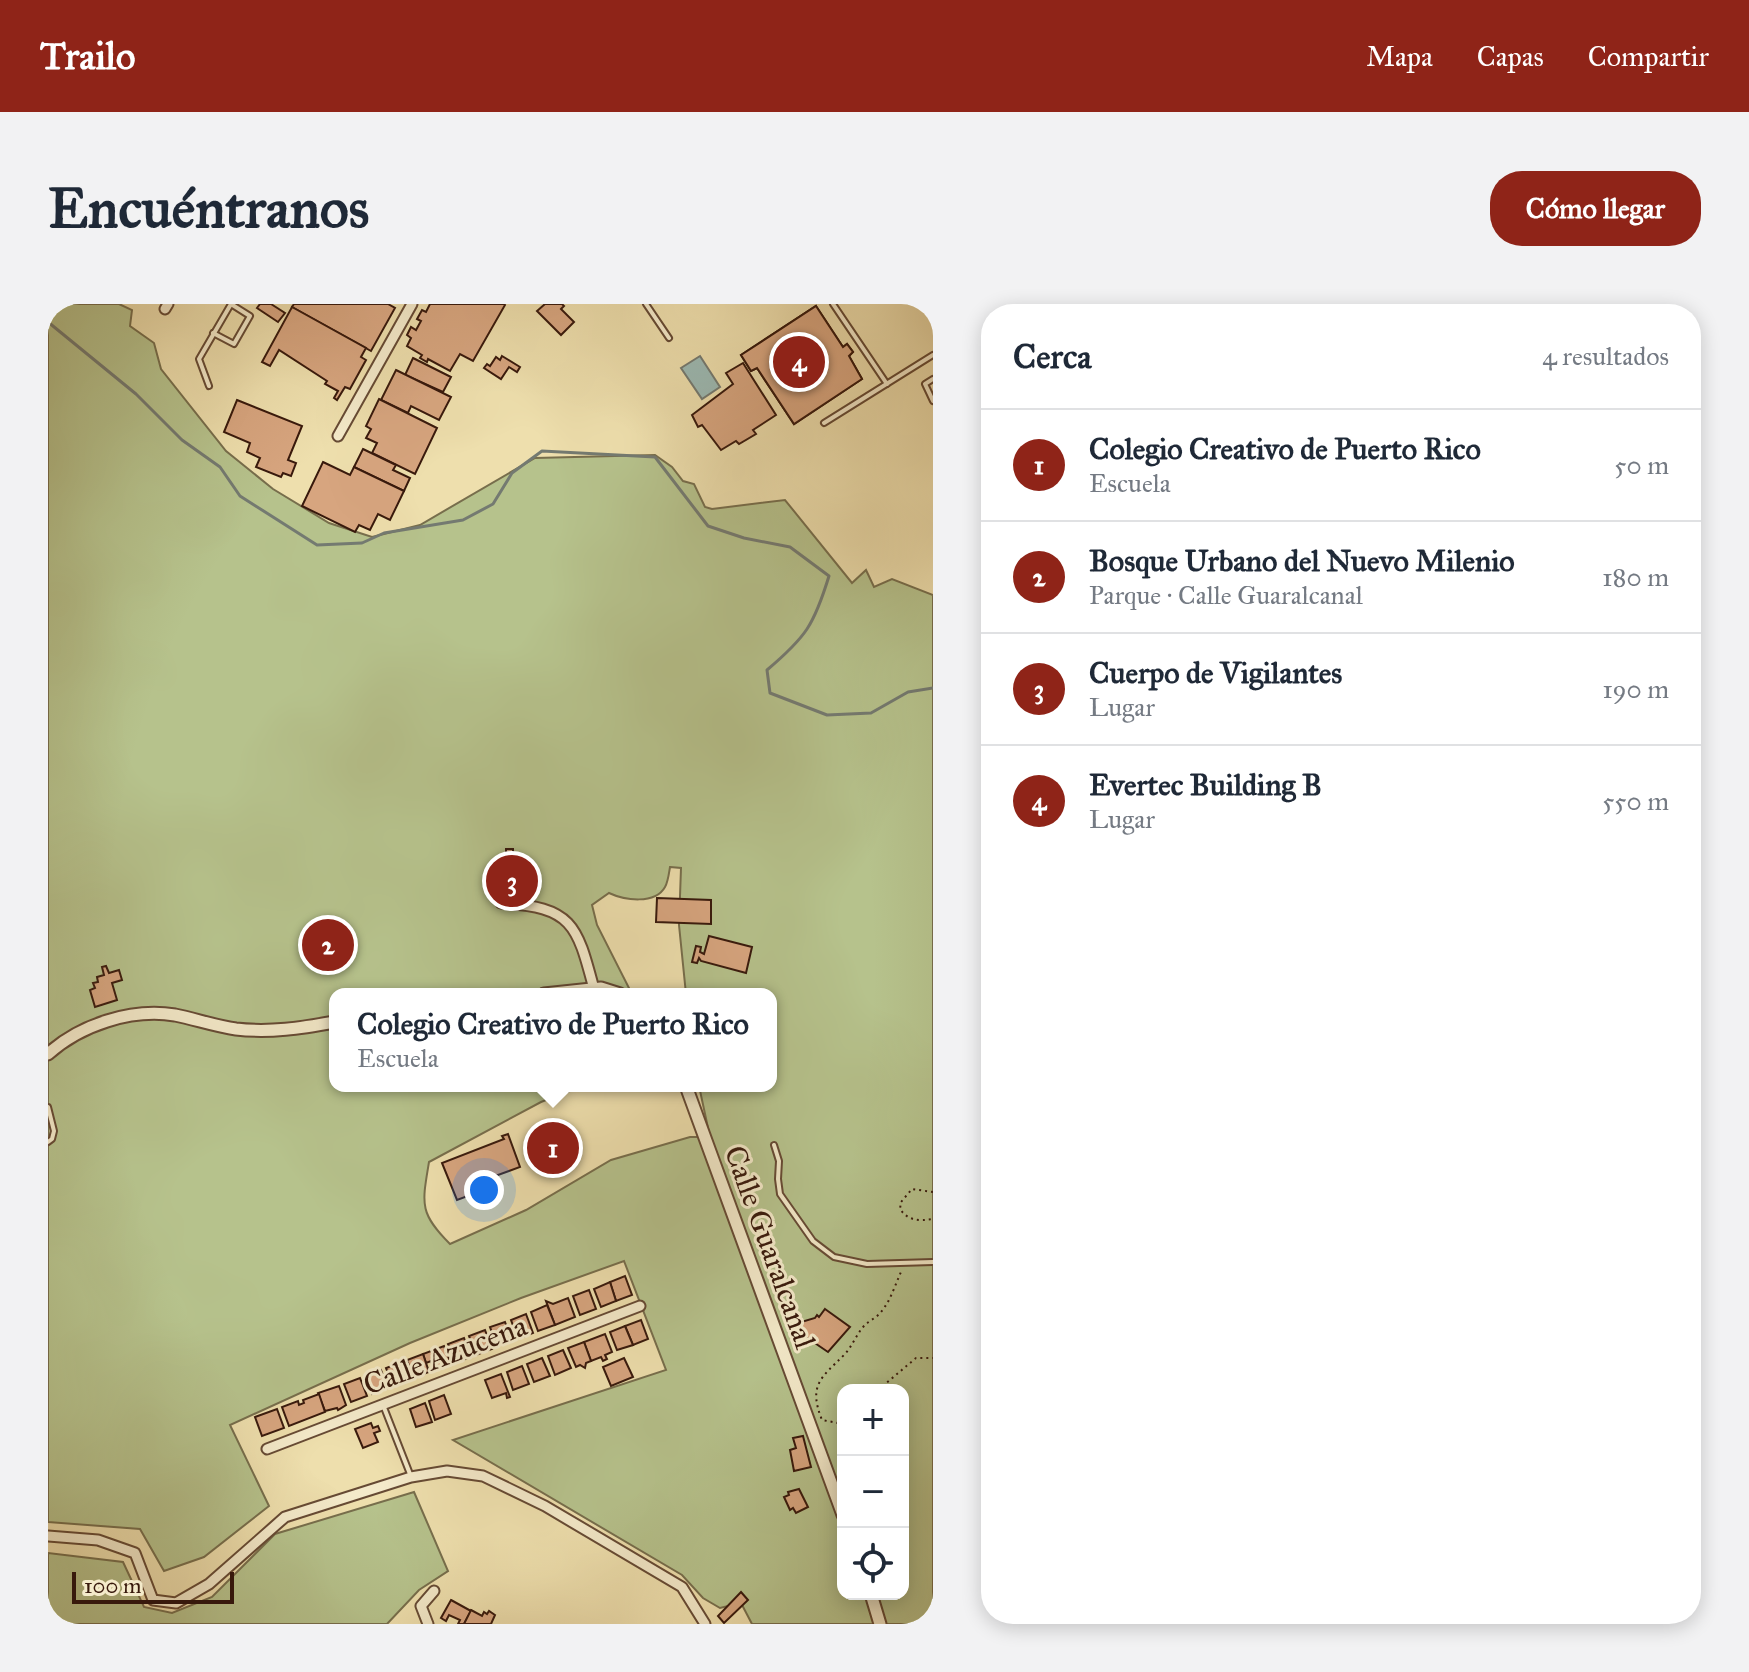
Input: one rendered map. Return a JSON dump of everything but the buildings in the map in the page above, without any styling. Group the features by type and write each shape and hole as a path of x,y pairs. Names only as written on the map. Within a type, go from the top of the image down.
{"street":[{"path":"338,436 412,304"},
{"path":"493,872 494,890 501,903 532,905 556,913 569,922 581,941 594,988"},
{"path":"48,1054 66,1038 131,1014 172,1015 233,1028 277,1032 329,1023"},
{"name":"Calle Guaralcanal","path":"688,1092 837,1499"},
{"name":"Calle Azucena","path":"267,1449 640,1306"},
{"path":"279,1445 284,1457"},
{"path":"48,1536 98,1540 135,1553 153,1600 176,1603 209,1584 285,1517 411,1477 447,1471 483,1476 545,1506 682,1587 705,1624"},
{"path":"428,1624 421,1606 434,1591"},
{"path":"873,1600 880,1624"}],"lane":[{"path":"209,386 199,359 213,333 231,304 250,316 234,344 213,333"},
{"path":"646,304 669,338"},
{"path":"833,304 887,384"},
{"path":"824,423 933,355"},
{"path":"933,379 925,384 933,401"},
{"path":"48,1107 54,1131 48,1142"},
{"path":"774,1145 779,1161 780,1194 813,1241 834,1257 867,1264 933,1262"},
{"path":"383,1405 411,1477"}],"path":[{"path":"933,1192 912,1189 901,1202 900,1209 905,1216 914,1220 933,1219"},
{"path":"837,1423 822,1420 815,1404 817,1387 828,1368 844,1355 864,1326 880,1315 906,1262"},
{"path":"885,1384 916,1358 933,1358"}],"green space":[{"path":"48,304 119,304 132,310 130,326 154,343 161,369 226,451 273,489 329,523 372,537 420,525 535,458 655,455 672,467 683,481 694,484 705,507 712,509 785,500 852,583 866,570 874,587 892,579 933,595 933,1624 752,1624 741,1603 720,1608 703,1598 682,1575 453,1440 666,1370 624,1261 410,1343 230,1425 269,1506 204,1557 164,1571 140,1529 48,1522"},
{"path":"414,1492 448,1571 419,1590 387,1624 48,1624 48,1553 123,1562 144,1607 172,1613 212,1597 275,1534"}],"water":[{"path":"700,356 720,387 702,399 681,368"}],"waterway":[{"path":"48,322 136,394 182,440 220,467 240,496 317,545 362,543 384,533 463,520 493,504 512,473 542,451 655,457 708,526 744,538 790,547 829,576 807,629 767,670 770,693 827,715 871,713 908,692 933,688"}],"place":[{"name":"Evertec Building B","path":"799,362"},
{"name":"Cuerpo de Vigilantes","path":"512,881"},
{"name":"Bosque Urbano del Nuevo Milenio","path":"328,945"},
{"name":"Colegio Creativo de Puerto Rico","path":"553,1148"}]}
